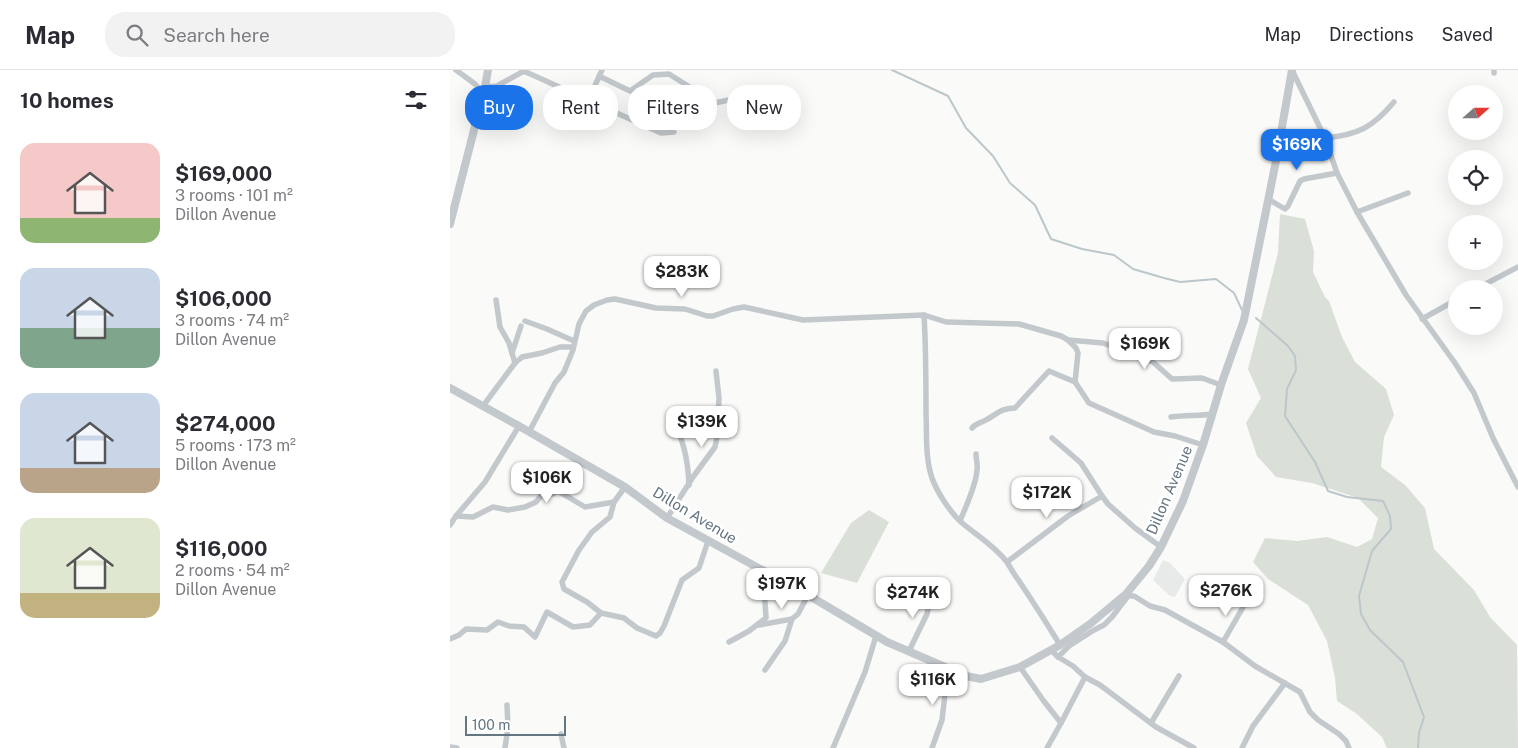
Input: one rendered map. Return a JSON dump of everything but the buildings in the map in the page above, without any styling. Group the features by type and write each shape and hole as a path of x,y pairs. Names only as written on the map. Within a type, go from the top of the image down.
{"street":[{"path":"456,70 476,85"},
{"path":"485,85 488,70"},
{"path":"595,85 602,70"},
{"path":"1292,70 1326,138 1337,173 1357,212 1406,295 1474,392 1493,438 1518,487"},
{"name":"Dillon Avenue","path":"450,388 625,487 668,518 808,594 876,636 966,676 981,679 1020,667 1060,645 1090,624 1126,594 1160,547 1183,501 1244,320 1292,70"},
{"path":"499,85 522,72 526,72 554,85"},
{"path":"599,76 630,90 653,76 669,74 715,103 727,101"},
{"path":"1326,138 1352,134 1373,124 1394,102"},
{"path":"618,114 660,133 674,132"},
{"path":"450,224 474,130"},
{"path":"1268,199 1285,209 1300,181 1337,173"},
{"path":"1357,212 1408,193"},
{"path":"1493,280 1518,267"},
{"path":"529,432 555,383 564,372 579,324 586,311 599,302 615,299 656,308 685,309 707,316 744,308 803,320 924,315 946,322 1019,324 1061,336 1076,348 1078,352 1074,382"},
{"path":"496,300 500,327 509,343 515,363"},
{"path":"1422,318 1448,304"},
{"path":"924,315 928,459 932,478 944,501 960,521 994,548 1007,562 1060,645"},
{"path":"512,354 523,323 547,329 574,344"},
{"path":"1068,340 1103,343 1153,362 1172,379 1202,378 1221,385"},
{"path":"483,406 515,363 522,357 574,344"},
{"path":"668,518 715,447 720,398 716,371"},
{"path":"972,428 975,424 988,419 998,412 1015,408 1048,371 1074,382 1089,403 1154,432 1175,436 1203,445"},
{"path":"670,414 685,450 688,462 689,486"},
{"path":"1171,417 1213,414"},
{"path":"450,526 456,516 485,482 519,426"},
{"path":"1052,438 1081,463 1102,496 1135,528 1160,547"},
{"path":"960,521 974,487 977,470 976,454"},
{"path":"625,487 614,502 610,517 592,532 579,550 562,582 564,589 588,602 601,613 624,618 637,628 656,636 664,626 682,580 700,568 708,541"},
{"path":"456,516 473,517 493,507 508,510 525,507 536,502 544,492 552,494 558,491 585,507 614,502"},
{"path":"1007,562 1068,516 1102,496"},
{"path":"729,642 749,631 766,618 758,567"},
{"path":"909,651 927,614 932,592"},
{"path":"758,625 792,619 798,614 808,594"},
{"path":"1058,658 1069,646 1104,625 1128,596 1134,596 1150,606 1165,610 1223,642 1255,666 1300,692 1310,712 1318,720 1339,734 1346,741 1349,748"},
{"path":"1223,642 1246,602"},
{"path":"450,639 466,629 487,630 498,622 509,626 524,627 535,637 547,612 573,627 590,625 601,613"},
{"path":"765,670 785,641 792,619"},
{"path":"833,748 864,672 876,636"},
{"path":"1051,650 1058,658 1073,666 1085,677 1100,685 1151,723 1194,748"},
{"path":"1020,667 1061,723"},
{"path":"932,748 942,720 948,668"},
{"path":"1151,723 1179,676"},
{"path":"1047,748 1085,677"},
{"path":"1242,748 1254,726 1284,683"},
{"path":"505,748 508,728 507,705"},
{"path":"561,734 564,748"},
{"path":"450,747 457,748"}],"shaded area":[{"path":"1280,214 1305,219 1314,251 1313,272 1325,297 1329,301 1342,337 1355,362 1386,389 1394,415 1384,437 1381,467 1405,485 1425,508 1434,549 1474,590 1490,617 1517,645 1518,748 1387,748 1382,737 1357,714 1337,701 1335,678 1327,641 1308,605 1268,579 1253,562 1265,538 1297,541 1327,537 1357,547 1372,539 1378,518 1358,498 1312,483 1276,477 1257,456 1246,423 1261,398 1248,369 1278,253"},
{"path":"869,510 889,522 857,583 821,573 851,523"},
{"path":"1163,560 1170,563 1185,579 1175,597 1170,596 1153,580"}],"waterway":[{"path":"892,70 948,96 966,128 993,156 1010,183 1035,205 1051,239 1082,249 1114,255 1133,269 1180,282 1216,279 1234,293 1242,310"},
{"path":"1256,318 1288,346 1295,356 1296,370 1287,389 1285,416 1315,462 1328,491 1347,497 1383,501 1390,516 1391,529 1372,551 1359,596 1361,614 1370,630 1403,662 1424,717 1419,733 1418,748"}]}
